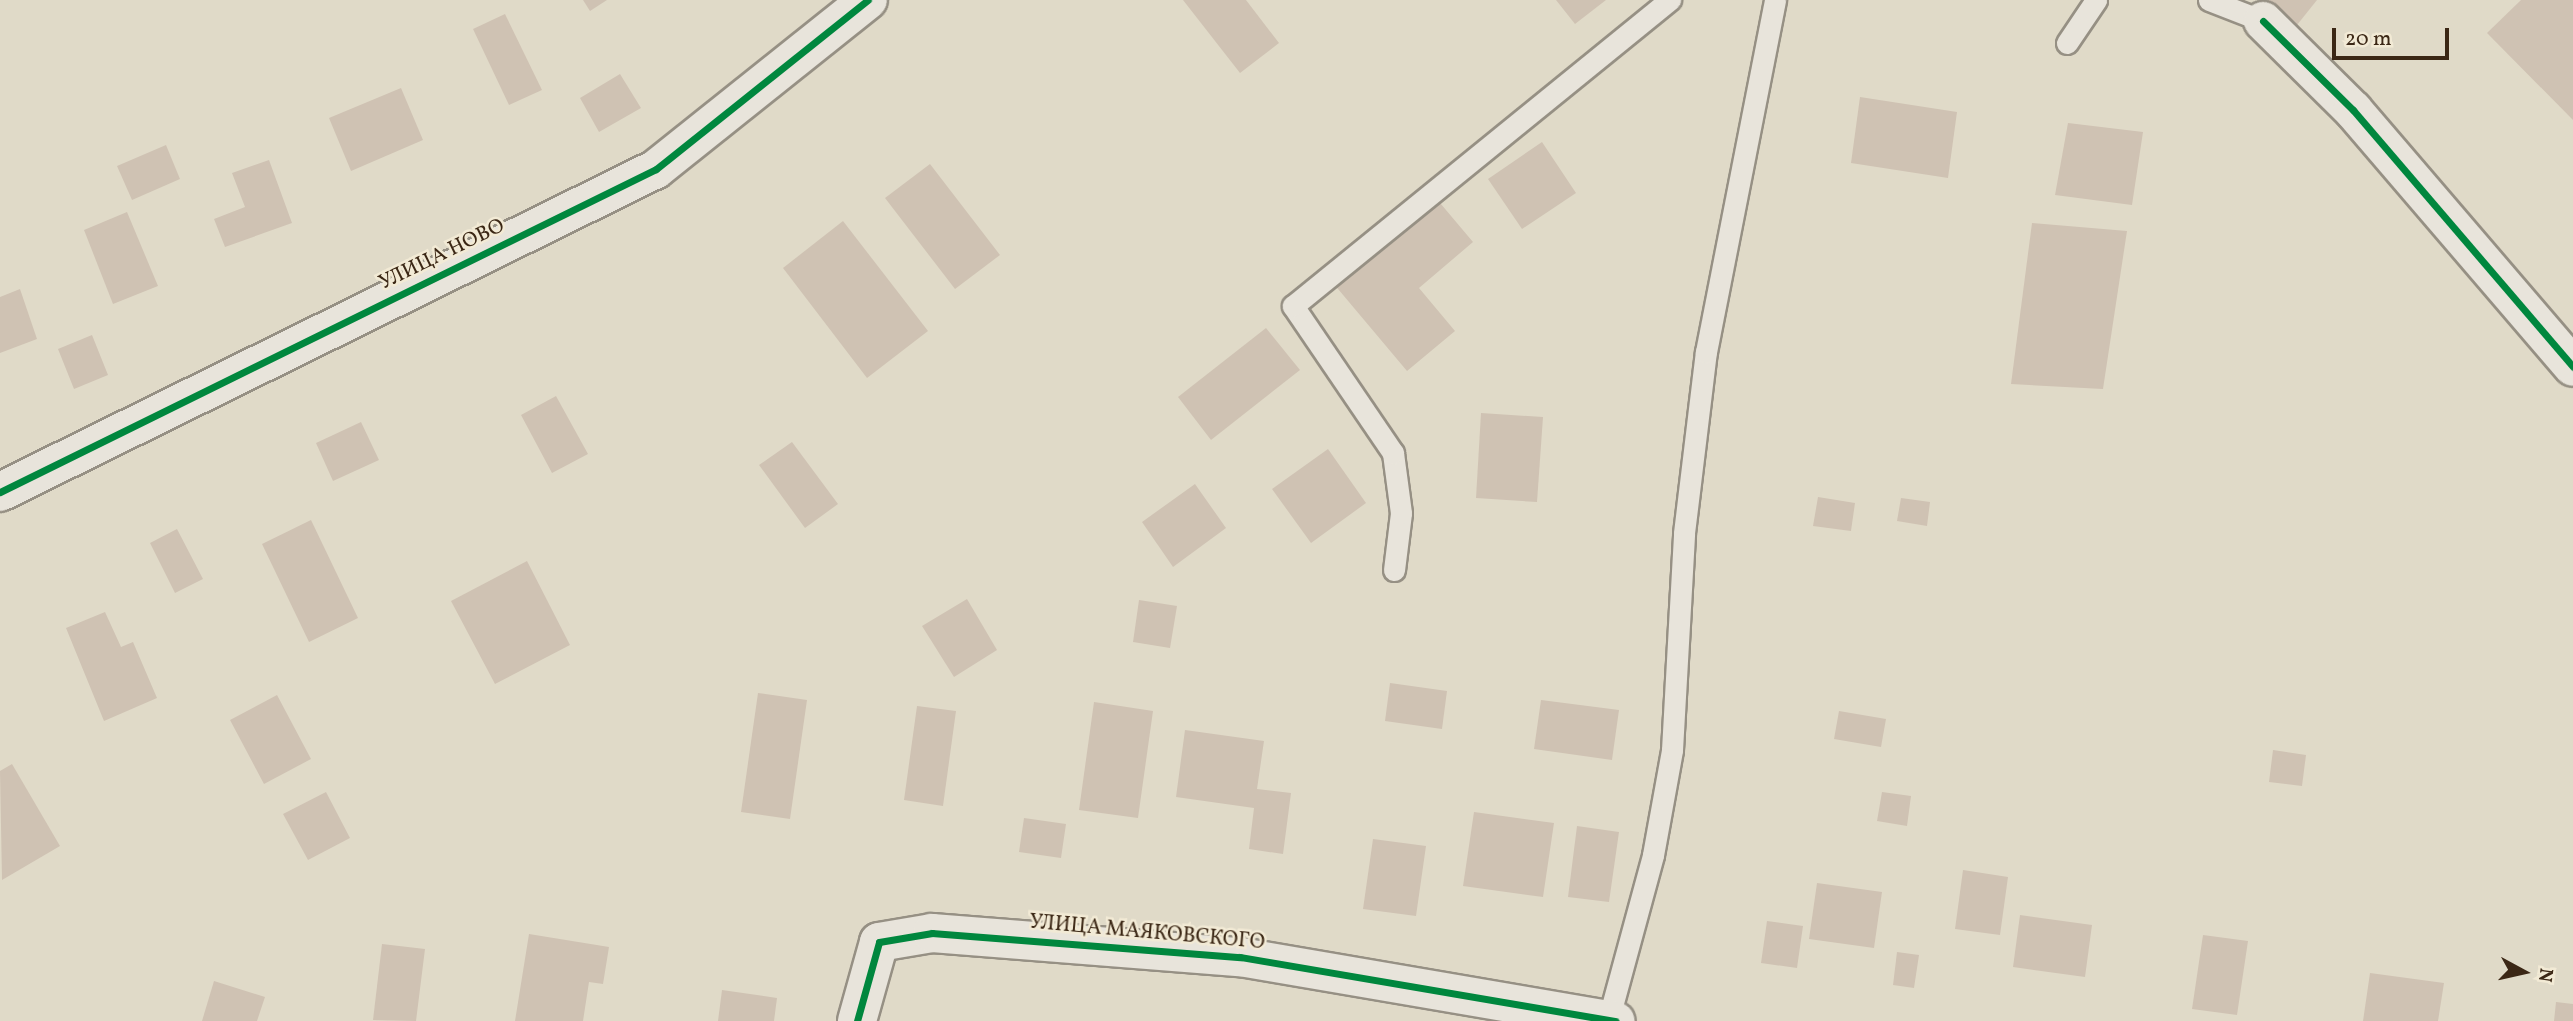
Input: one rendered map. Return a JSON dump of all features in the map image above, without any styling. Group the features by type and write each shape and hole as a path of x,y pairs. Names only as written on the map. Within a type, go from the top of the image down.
{"street":[{"name":"УЛИЦА НОВО","path":"0,492 656,169 867,0"},
{"path":"2263,21 2353,110 2573,367"},
{"name":"УЛИЦА МАЯКОВСКОГО","path":"857,1021 879,942 932,933 1240,957 1611,1021"}],"lane":[{"path":"1394,570 1401,513 1393,453 1293,306 1670,0"},
{"path":"1611,1021 1653,855 1672,750 1684,533 1706,352 1775,0"},
{"path":"2067,43 2096,0"},
{"path":"2209,0 2263,21"}],"building":[{"path":"583,0 607,0 590,11"},
{"path":"1183,0 1246,0 1279,43 1240,73"},
{"path":"1556,0 1606,0 1575,24"},
{"path":"2266,0 2317,0 2297,25"},
{"path":"2521,0 2573,0 2573,120 2487,33"},
{"path":"505,14 542,90 509,105 473,29"},
{"path":"620,74 641,108 599,132 580,98"},
{"path":"401,88 423,140 351,171 329,118"},
{"path":"1860,97 1957,112 1948,178 1851,163"},
{"path":"2068,123 2143,132 2132,205 2055,195"},
{"path":"1542,142 1576,193 1522,229 1488,179"},
{"path":"166,145 180,179 132,200 117,166"},
{"path":"269,160 292,223 225,247 214,219 245,207 232,173"},
{"path":"930,164 1000,255 955,289 885,198"},
{"path":"1435,197 1473,242 1419,288 1455,331 1407,371 1333,283"},
{"path":"127,212 158,286 113,304 84,230"},
{"path":"843,221 928,331 867,378 783,268"},
{"path":"2032,223 2127,231 2103,389 2011,384"},
{"path":"20,289 37,339 0,353 0,297"},
{"path":"1266,328 1300,370 1211,440 1178,397"},
{"path":"92,335 108,375 74,389 58,349"},
{"path":"556,396 588,454 552,473 521,415"},
{"path":"1481,413 1543,417 1537,502 1476,498"},
{"path":"361,422 379,460 333,481 316,443"},
{"path":"792,442 838,504 805,528 759,465"},
{"path":"1328,449 1366,503 1311,543 1272,489"},
{"path":"1195,484 1226,528 1173,567 1142,522"},
{"path":"1818,497 1855,503 1851,531 1813,526"},
{"path":"1901,498 1930,502 1927,526 1897,521"},
{"path":"311,520 358,618 309,642 262,544"},
{"path":"177,529 203,579 175,593 150,543"},
{"path":"527,561 570,645 495,684 451,601"},
{"path":"967,599 997,650 954,677 922,626"},
{"path":"1139,600 1177,606 1170,648 1133,642"},
{"path":"105,612 121,647 133,642 157,698 104,721 66,628"},
{"path":"1390,683 1447,691 1442,729 1385,721"},
{"path":"758,693 807,700 790,819 741,812"},
{"path":"277,695 311,759 264,784 230,720"},
{"path":"1541,700 1619,710 1612,760 1534,749"},
{"path":"1094,702 1153,711 1138,818 1079,810"},
{"path":"917,706 956,711 943,806 904,800"},
{"path":"1839,711 1886,719 1881,747 1834,739"},
{"path":"1185,730 1264,741 1257,789 1291,793 1283,854 1249,849 1254,808 1176,797"},
{"path":"2273,750 2306,755 2302,786 2269,782"},
{"path":"12,764 60,846 2,880 0,771"},
{"path":"326,792 350,838 308,860 283,814"},
{"path":"1882,792 1911,796 1907,826 1877,821"},
{"path":"1474,812 1554,823 1543,897 1463,886"},
{"path":"1024,818 1066,824 1061,858 1019,852"},
{"path":"1577,826 1619,832 1609,902 1568,897"},
{"path":"1373,839 1426,846 1416,916 1363,909"},
{"path":"1963,870 2008,877 2000,935 1955,929"},
{"path":"1817,883 1882,892 1874,948 1809,939"},
{"path":"2020,915 2092,925 2085,977 2013,967"},
{"path":"1767,921 1803,926 1797,968 1761,963"},
{"path":"529,934 609,947 603,984 589,982 583,1021 515,1021"},
{"path":"2203,935 2248,941 2237,1015 2192,1009"},
{"path":"382,944 425,949 416,1021 373,1020"},
{"path":"1897,952 1919,955 1914,988 1893,985"},
{"path":"2370,973 2444,983 2438,1021 2363,1021"},
{"path":"214,981 265,997 257,1021 202,1021"},
{"path":"722,990 777,998 774,1021 718,1021"},
{"path":"2556,1002 2573,1004 2573,1021 2554,1021"}],"cycle path":[{"path":"0,492 656,169 868,0"},
{"path":"2263,21 2353,110 2573,367"},
{"path":"857,1021 879,942 932,933 1240,957 1616,1021"}]}
